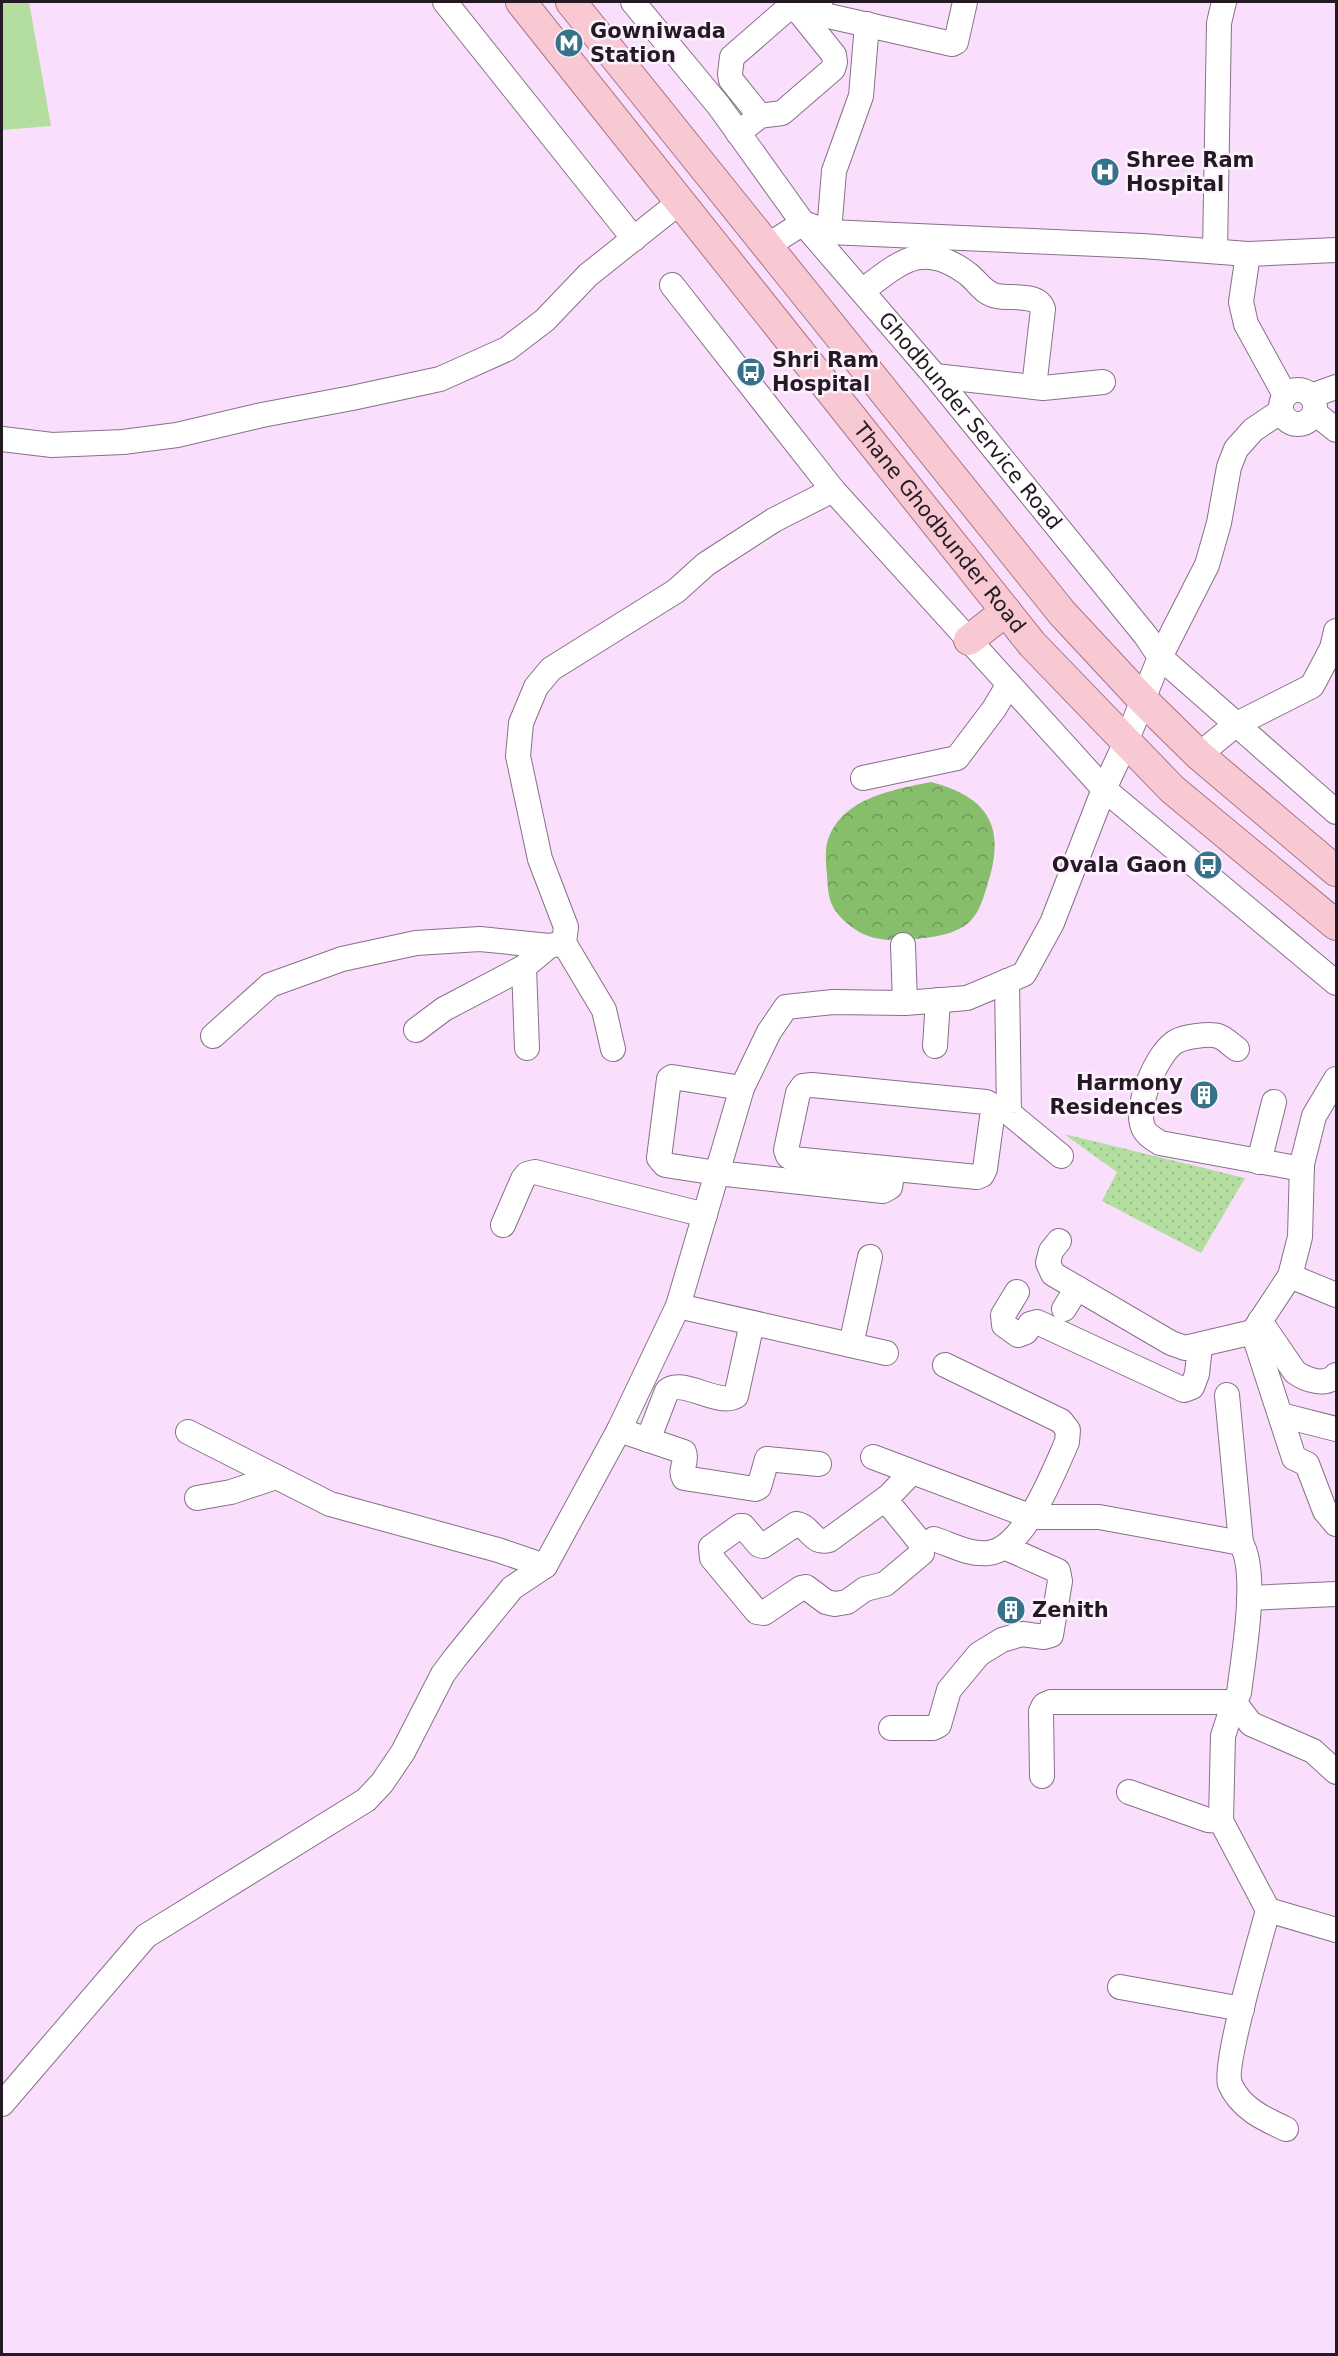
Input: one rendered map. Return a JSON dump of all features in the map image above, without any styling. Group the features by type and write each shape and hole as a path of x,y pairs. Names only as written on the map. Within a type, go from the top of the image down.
{"main road":[{"name":"Thane Ghodbunder Road","path":"521,2 1032,644 1172,789 1336,925"},
{"name":"Thane Ghodbunder Road","path":"571,2 1062,613 1143,700 1199,755 1336,871"},
{"path":"969,640 1006,611"}],"street":[{"path":"445,2 634,239"},
{"name":"Ghodbunder Service Road","path":"633,2 719,106 803,223 935,376 1146,636 1160,657 1336,812"},
{"path":"820,2 820,10 824,15 952,44 956,42 965,2"},
{"path":"1215,251 1219,23 1224,2"},
{"path":"738,133 759,116 782,113 833,69 834,56 796,9 786,10 732,57 731,80 759,116"},
{"path":"829,232 834,171 861,96 867,24"},
{"path":"719,106 739,90"},
{"path":"2,439 52,445 123,442 177,435 262,415 440,379 507,349 545,320 588,275 681,201"},
{"path":"767,246 803,223 829,232 1248,254 1336,250"},
{"path":"1248,254 1241,302 1246,324 1283,403 1287,420 1297,424 1308,421 1313,404 1336,387"},
{"path":"862,291 905,259 931,257 952,262 971,276 984,290 995,296 1033,299 1039,302 1043,309 1034,387"},
{"path":"672,285 833,490 1104,789 1336,983"},
{"path":"935,376 1034,387 1103,382"},
{"path":"2,2104 146,1936 366,1800 382,1783 403,1752 449,1666 512,1588 545,1566 619,1430 678,1306 742,1088 769,1032 786,1007 833,1002 905,1003 967,998 1024,974 1052,923 1104,789 1126,742 1160,657 1207,565 1219,523 1229,467 1236,449 1283,403"},
{"path":"1313,404 1336,430"},
{"path":"416,1030 444,1009 524,967 556,945 566,927 540,859 518,756 521,723 536,687 551,669 676,591 706,564 774,520 833,490"},
{"path":"1190,547 1207,565"},
{"path":"1199,755 1235,725 1312,686 1332,648 1336,631"},
{"path":"863,778 957,758 994,709 1009,684"},
{"path":"213,1036 270,985 342,959 416,943 480,939 556,945 604,1010 613,1049"},
{"path":"903,945 905,1003"},
{"path":"524,967 527,1048"},
{"path":"1007,981 1009,1113 1061,1156"},
{"path":"935,1046 938,1000"},
{"path":"1238,1048 1218,1036 1208,1035 1177,1040 1167,1049 1144,1089 1140,1114 1143,1128 1160,1143 1302,1169"},
{"path":"742,1088 672,1077 667,1083 659,1158 661,1163 717,1173 883,1191 890,1187 892,1169"},
{"path":"1059,1241 1051,1251 1048,1263 1053,1274 1171,1343 1185,1348 1200,1346 1257,1326 1290,1276 1300,1237 1302,1169 1314,1116 1336,1079"},
{"path":"803,1086 986,1102 992,1105 985,1169 982,1175 977,1177 892,1169 794,1159 788,1156 786,1150 798,1093 803,1086"},
{"path":"1259,1162 1274,1102"},
{"path":"503,1225 523,1179 527,1174 535,1172 705,1215"},
{"path":"851,1345 870,1257"},
{"path":"1290,1276 1336,1295"},
{"path":"1064,1309 1077,1288"},
{"path":"1017,1292 1003,1315 1004,1325 1008,1330 1018,1335 1026,1332 1030,1324 1037,1322 1184,1390 1192,1387 1197,1374 1200,1346"},
{"path":"678,1306 886,1353"},
{"path":"648,1440 670,1388 726,1399 736,1396 739,1391 752,1323"},
{"path":"1257,1326 1295,1372 1322,1382 1329,1381 1336,1376"},
{"path":"1257,1326 1294,1458 1307,1464 1327,1522"},
{"path":"934,1539 974,1553 991,1553 1004,1547 1032,1517 1067,1442 1068,1430 1061,1421 945,1365"},
{"path":"1227,1395 1240,1544 1248,1564 1249,1598 1239,1693 1223,1736 1221,1821 1268,1910 1242,2009 1229,2082 1244,2105 1264,2119 1286,2128"},
{"path":"1281,1415 1336,1429"},
{"path":"619,1430 684,1452 686,1459 682,1470 684,1478 755,1489 761,1483 767,1459 819,1464"},
{"path":"188,1432 330,1504 498,1550 545,1566"},
{"path":"873,1458 1032,1517 1099,1517 1240,1544"},
{"path":"885,1499 920,1542 922,1553 885,1584 865,1588 847,1602 835,1604 826,1602 806,1587 764,1613 757,1612 710,1553 711,1547 740,1526 743,1526 759,1545 764,1546 796,1524 801,1525 816,1540 822,1542 829,1540 885,1499 912,1472"},
{"path":"197,1498 231,1492 276,1478"},
{"path":"891,1728 933,1728 939,1725 949,1690 979,1654 1002,1640 1022,1634 1044,1637 1051,1635 1060,1581 1058,1571 1004,1547"},
{"path":"1249,1598 1336,1594"},
{"path":"1042,1776 1041,1711 1044,1705 1051,1702 1234,1702"},
{"path":"1234,1702 1251,1724 1313,1751 1336,1772"},
{"path":"1129,1792 1208,1820 1221,1821"},
{"path":"1268,1910 1336,1930"},
{"path":"1120,1987 1242,2009"}],"green space":[{"path":"2,2 29,2 51,126 2,130"},
{"path":"931,782 967,796 988,818 995,847 993,865 980,907 966,925 936,936 890,940 876,938 855,930 838,914 829,897 826,850 834,828 855,806 869,799 884,793"},
{"path":"1064,1134 1245,1178 1201,1253 1102,1201 1117,1172"}],"place":[{"name":"Gowniwada Station","path":"569,43"},
{"name":"Shree Ram Hospital","path":"1105,172"},
{"name":"Shri Ram Hospital","path":"751,372"},
{"name":"Ovala Gaon","path":"1208,865"},
{"name":"Harmony Residences","path":"1204,1095"},
{"name":"Zenith","path":"1011,1610"}]}
